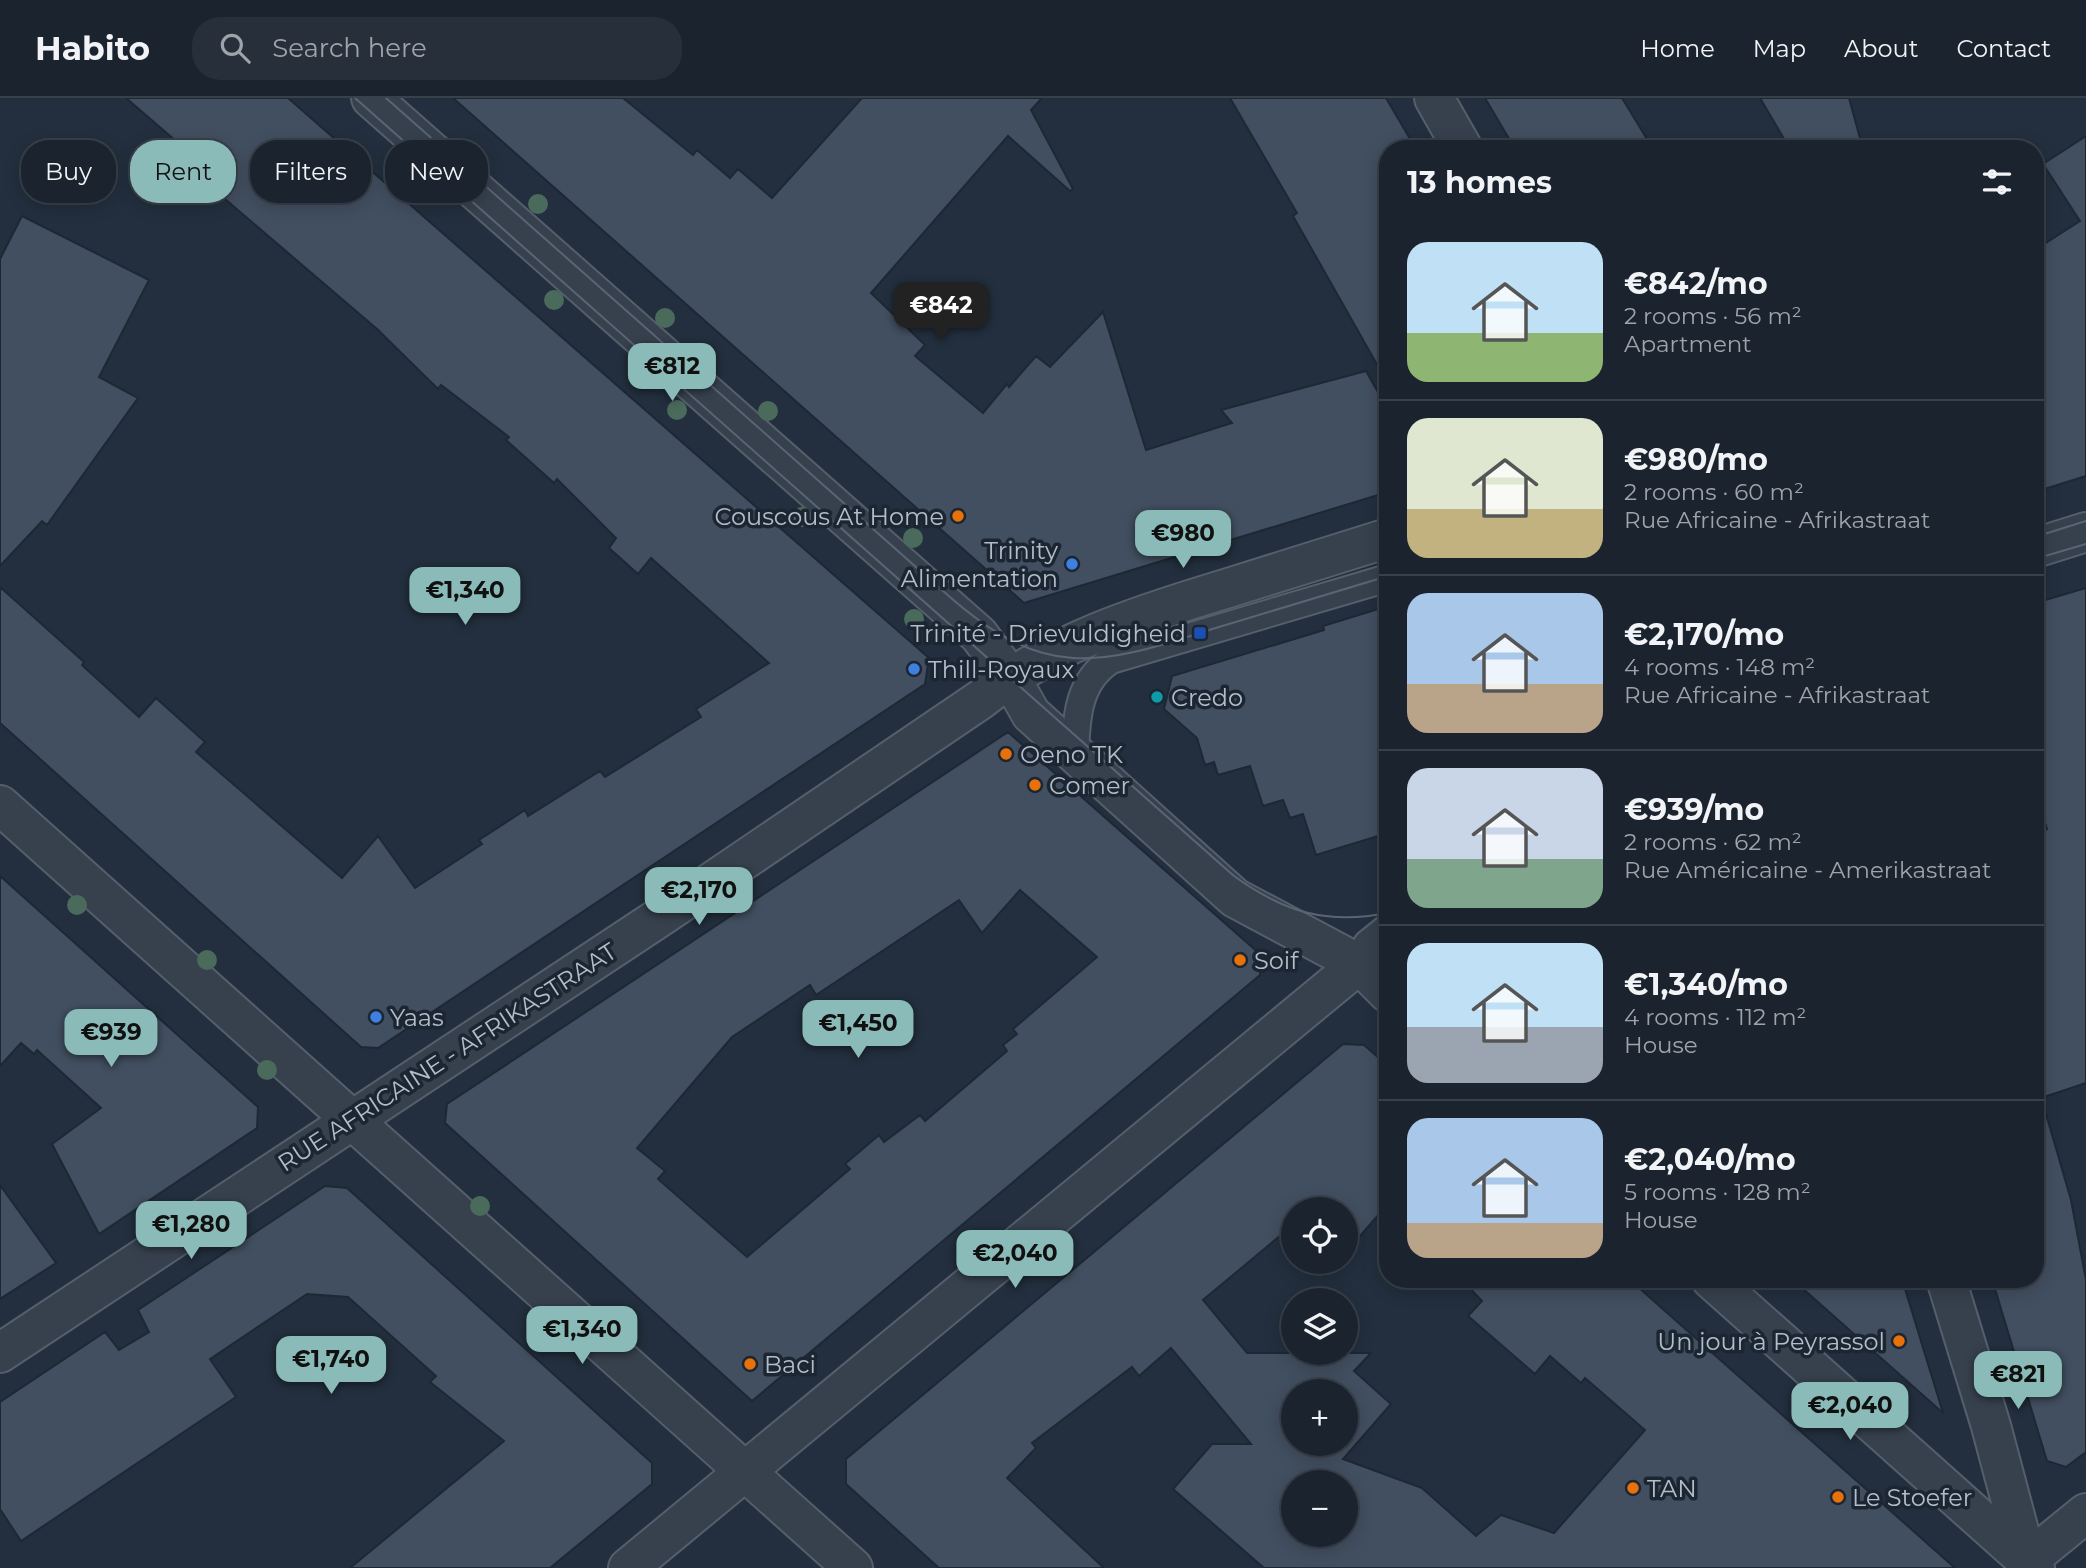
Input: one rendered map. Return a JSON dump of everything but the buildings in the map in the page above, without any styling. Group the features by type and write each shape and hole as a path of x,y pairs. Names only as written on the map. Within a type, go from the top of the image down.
{"street":[{"path":"370,98 949,608 987,644 1031,714 1235,898 1374,959 628,1568"},
{"path":"1434,98 1458,140"},
{"path":"2044,545 2086,532"},
{"name":"RUE AFRICAINE - AFRIKASTRAAT","path":"0,1353 663,915 980,701 1010,677 1098,632 1172,605 1379,541"},
{"path":"0,805 349,1120 853,1568"},
{"path":"1721,1288 2027,1566"},
{"path":"1949,1288 1991,1426 2027,1566"},
{"path":"2027,1566 2086,1513"}],"lane":[{"path":"1075,755 1077,718 1088,680 1097,669 1111,660 1379,581"},
{"path":"1374,959 1367,944 1379,934"}],"tram line":[{"path":"355,98 1234,876 1270,899 1306,912 1345,917 1379,914"},
{"path":"386,98 951,598 978,620 1022,646 1038,652 1073,658 1129,653 1379,579"},
{"path":"2044,534 2086,521"},
{"path":"2044,556 2086,544"}],"place":[{"name":"Couscous At Home","path":"958,516"},
{"name":"Trinity Alimentation","path":"1072,564"},
{"name":"Trinité - Drievuldigheid","path":"1200,633"},
{"name":"Thill-Royaux","path":"914,669"},
{"name":"Credo","path":"1157,697"},
{"name":"Oeno TK","path":"1006,754"},
{"name":"Comer","path":"1035,785"},
{"name":"Soif","path":"1240,960"},
{"name":"Yaas","path":"376,1017"},
{"name":"Un jour à Peyrassol","path":"1899,1341"},
{"name":"Baci","path":"750,1364"},
{"name":"TAN","path":"1633,1488"},
{"name":"Le Stoefer","path":"1838,1497"}]}
